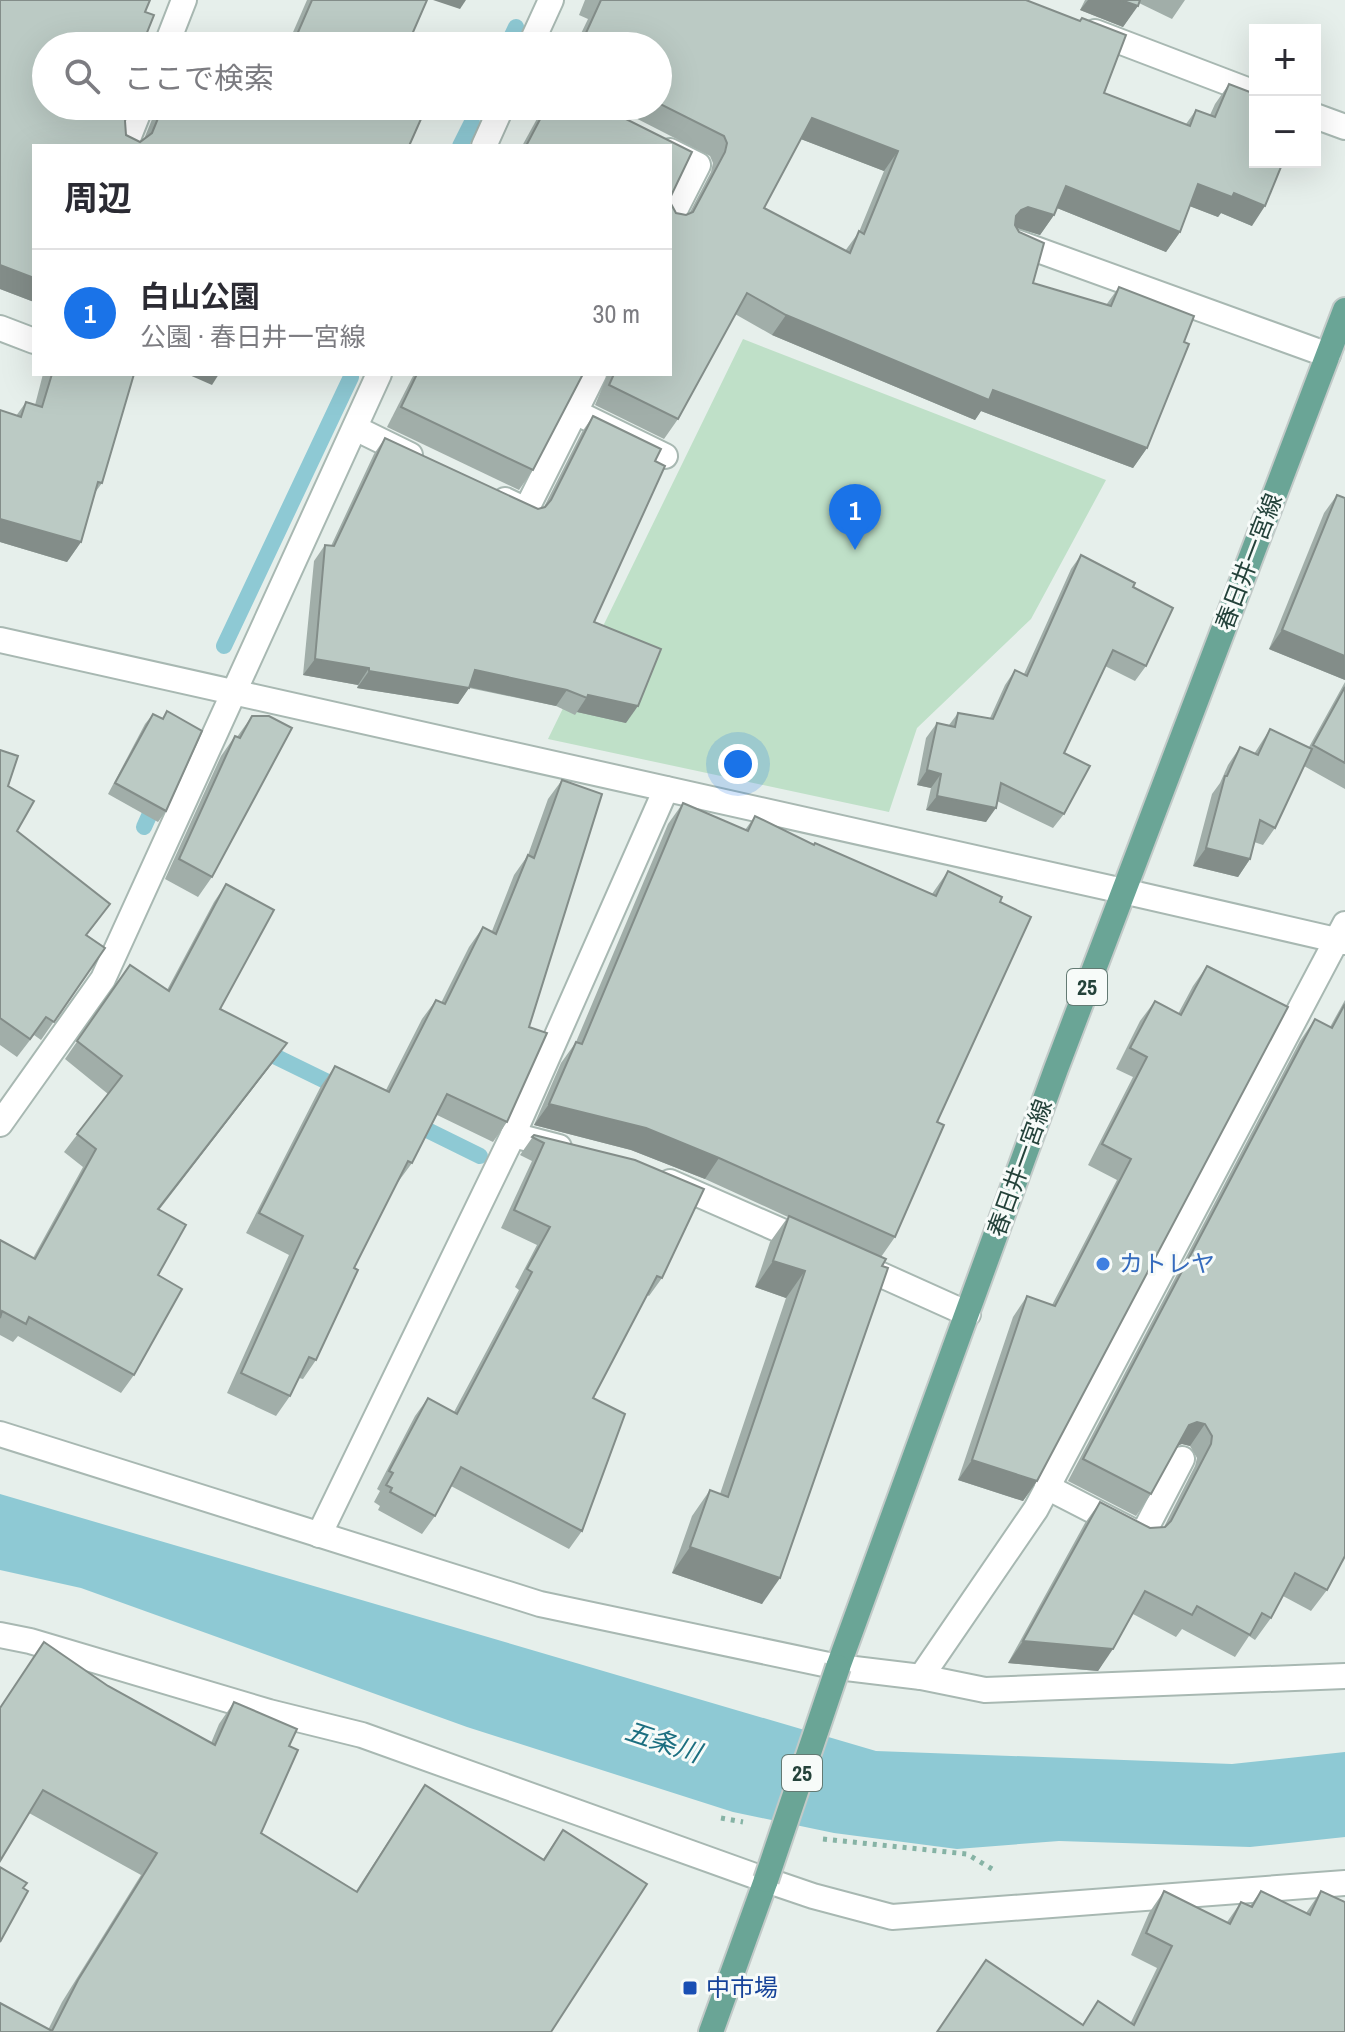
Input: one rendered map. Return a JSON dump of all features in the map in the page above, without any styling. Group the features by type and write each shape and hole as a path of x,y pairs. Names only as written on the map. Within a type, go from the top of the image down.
{"main road":[{"name":"春日井一宮線","path":"711,2032 838,1667 1123,891 1344,314"}],"street":[{"path":"171,32 184,0"},
{"path":"536,32 551,0"},
{"path":"1068,22 1249,91"},
{"path":"1321,118 1345,127"},
{"path":"126,144 135,120"},
{"path":"485,144 496,120"},
{"path":"672,152 698,165 672,216"},
{"path":"1016,242 1328,355"},
{"path":"0,328 32,340"},
{"path":"0,1124 103,979 378,376"},
{"path":"483,490 526,510 593,376"},
{"path":"575,412 665,456"},
{"path":"355,428 426,462"},
{"path":"0,640 1123,891 1342,935 1036,1509 921,1677"},
{"path":"319,1535 513,1135 666,789"},
{"path":"513,1135 584,1153"},
{"path":"654,1176 968,1314"},
{"path":"0,1434 540,1604 838,1667 921,1677 985,1690 1345,1676"},
{"path":"1047,1487 1142,1536 1182,1459"},
{"path":"0,1635 30,1641 269,1712 362,1735 766,1880 892,1917 1345,1883"}],"path":[{"path":"833,1841 967,1854 1056,1904"}],"green space":[{"path":"743,339 1106,480 1031,619 917,728 889,812 548,739"}],"water":[{"name":"五条川","path":"0,1494 876,1751 1232,1764 1345,1752 1345,1837 1250,1847 1059,1841 957,1849 834,1833 733,1812 467,1727 81,1588 0,1570"}],"building":[{"path":"0,0 150,0 145,12 154,15 147,32 32,32 32,120 125,120 126,135 140,142 152,133 157,120 421,120 410,144 32,144 32,277 0,265"},
{"path":"312,0 427,0 413,32 298,32"},
{"path":"601,0 1026,0 1126,35 1104,93 1190,126 1196,110 1215,117 1229,84 1249,92 1249,168 1281,168 1265,206 1234,193 1232,197 1198,184 1180,232 1066,186 1054,215 1028,207 1016,216 1015,225 1019,232 1044,243 1033,283 1111,306 1119,287 1194,316 1184,342 1189,344 1147,448 993,390 989,400 786,315 747,293 678,419 609,385 613,376 672,376 672,206 676,213 686,215 693,212 727,143 724,136 672,110 672,32 586,32","holes":["812,118 898,151 864,234 859,231 850,253 764,208"]},
{"path":"1121,0 1140,0 1138,6"},
{"path":"540,120 628,120 692,152 672,194 672,144 527,144"},
{"path":"51,376 133,376 81,542 0,519 0,410 21,417 26,402 42,407"},
{"path":"416,376 582,376 533,470 401,407"},
{"path":"593,416 661,449 655,461 665,466 594,622 661,649 638,706 588,695 587,698 567,690 475,670 469,688 315,659 325,545 334,546 385,438 538,509 551,500"},
{"path":"1337,495 1345,498 1345,656 1282,630"},
{"path":"1081,555 1135,583 1133,587 1173,608 1146,666 1113,650 1064,753 1090,766 1064,814 1001,783 996,808 937,796 941,774 927,770 937,723 955,727 958,713 993,719 1015,670 1027,676"},
{"path":"1345,687 1345,763 1313,745"},
{"path":"167,711 202,731 166,811 115,783 153,714 163,719"},
{"path":"252,716 269,716 292,728 212,877 179,859 235,736 240,738"},
{"path":"1270,729 1312,749 1275,828 1260,820 1250,859 1206,848 1225,776 1240,747 1258,755"},
{"path":"0,750 18,756 8,786 34,801 17,831 110,904 86,935 105,948 54,1022 46,1017 30,1039 0,1018"},
{"path":"562,780 602,794 529,1027 547,1033 507,1122 447,1094 412,1163 408,1161 354,1268 358,1270 316,1360 309,1357 290,1396 241,1373 303,1236 259,1213 335,1066 389,1092 436,1000 445,1004 483,927 496,934 528,855 534,858"},
{"path":"683,803 748,831 755,816 814,845 936,896 948,871 1002,897 1000,902 1031,917 937,1122 944,1125 895,1237 646,1128 549,1104 576,1042 582,1044"},
{"path":"226,884 274,910 220,1009 287,1043 158,1209 186,1225 158,1275 182,1289 134,1375 29,1317 26,1324 2,1311 0,1318 0,1240 35,1259 96,1149 77,1134 122,1076 77,1041 130,965 169,991"},
{"path":"1207,966 1288,1007 1037,1481 972,1460 1027,1296 1055,1306 1131,1159 1102,1144 1147,1057 1130,1048 1155,1001 1181,1015"},
{"path":"1345,1004 1345,1556 1327,1590 1295,1573 1271,1618 1262,1613 1250,1635 1197,1606 1192,1615 1145,1591 1113,1649 1023,1641 1100,1502 1150,1528 1165,1527 1211,1444 1212,1436 1205,1424 1197,1422 1189,1425 1151,1494 1083,1459 1315,1019 1332,1028"},
{"path":"532,1137 635,1160 704,1189 662,1278 657,1276 593,1398 625,1414 582,1531 461,1467 435,1516 390,1492 392,1488 386,1485 393,1473 389,1471 428,1398 457,1414 532,1272 527,1269 550,1227 514,1210 544,1143"},
{"path":"789,1216 886,1259 882,1266 888,1268 780,1578 690,1547 710,1490 728,1497 805,1271 773,1261"},
{"path":"44,1642 108,1686 215,1745 234,1702 297,1729 289,1746 298,1750 261,1833 357,1892 425,1785 544,1860 563,1830 647,1884 551,2032 0,2032 0,2003 52,2031 78,1980 157,1853 43,1790 0,1861 0,1708"},
{"path":"0,1867 27,1883 23,1888 28,1891 0,1942"},
{"path":"1164,1891 1230,1924 1241,1902 1252,1907 1261,1891 1310,1915 1321,1891 1345,1902 1345,2032 937,2032 986,1960 1083,2025 1098,2001 1134,2025 1172,1946 1146,1933"}],"waterway":[{"path":"514,32 516,27"},
{"path":"461,144 472,122"},
{"path":"224,646 351,377"},
{"path":"144,827 158,796"},
{"path":"260,1049 344,1090"},
{"path":"411,1122 480,1156"}],"place":[{"name":"白山公園","path":"855,550"},
{"name":"カトレヤ","path":"1103,1264"},
{"name":"中市場","path":"690,1988"}]}
